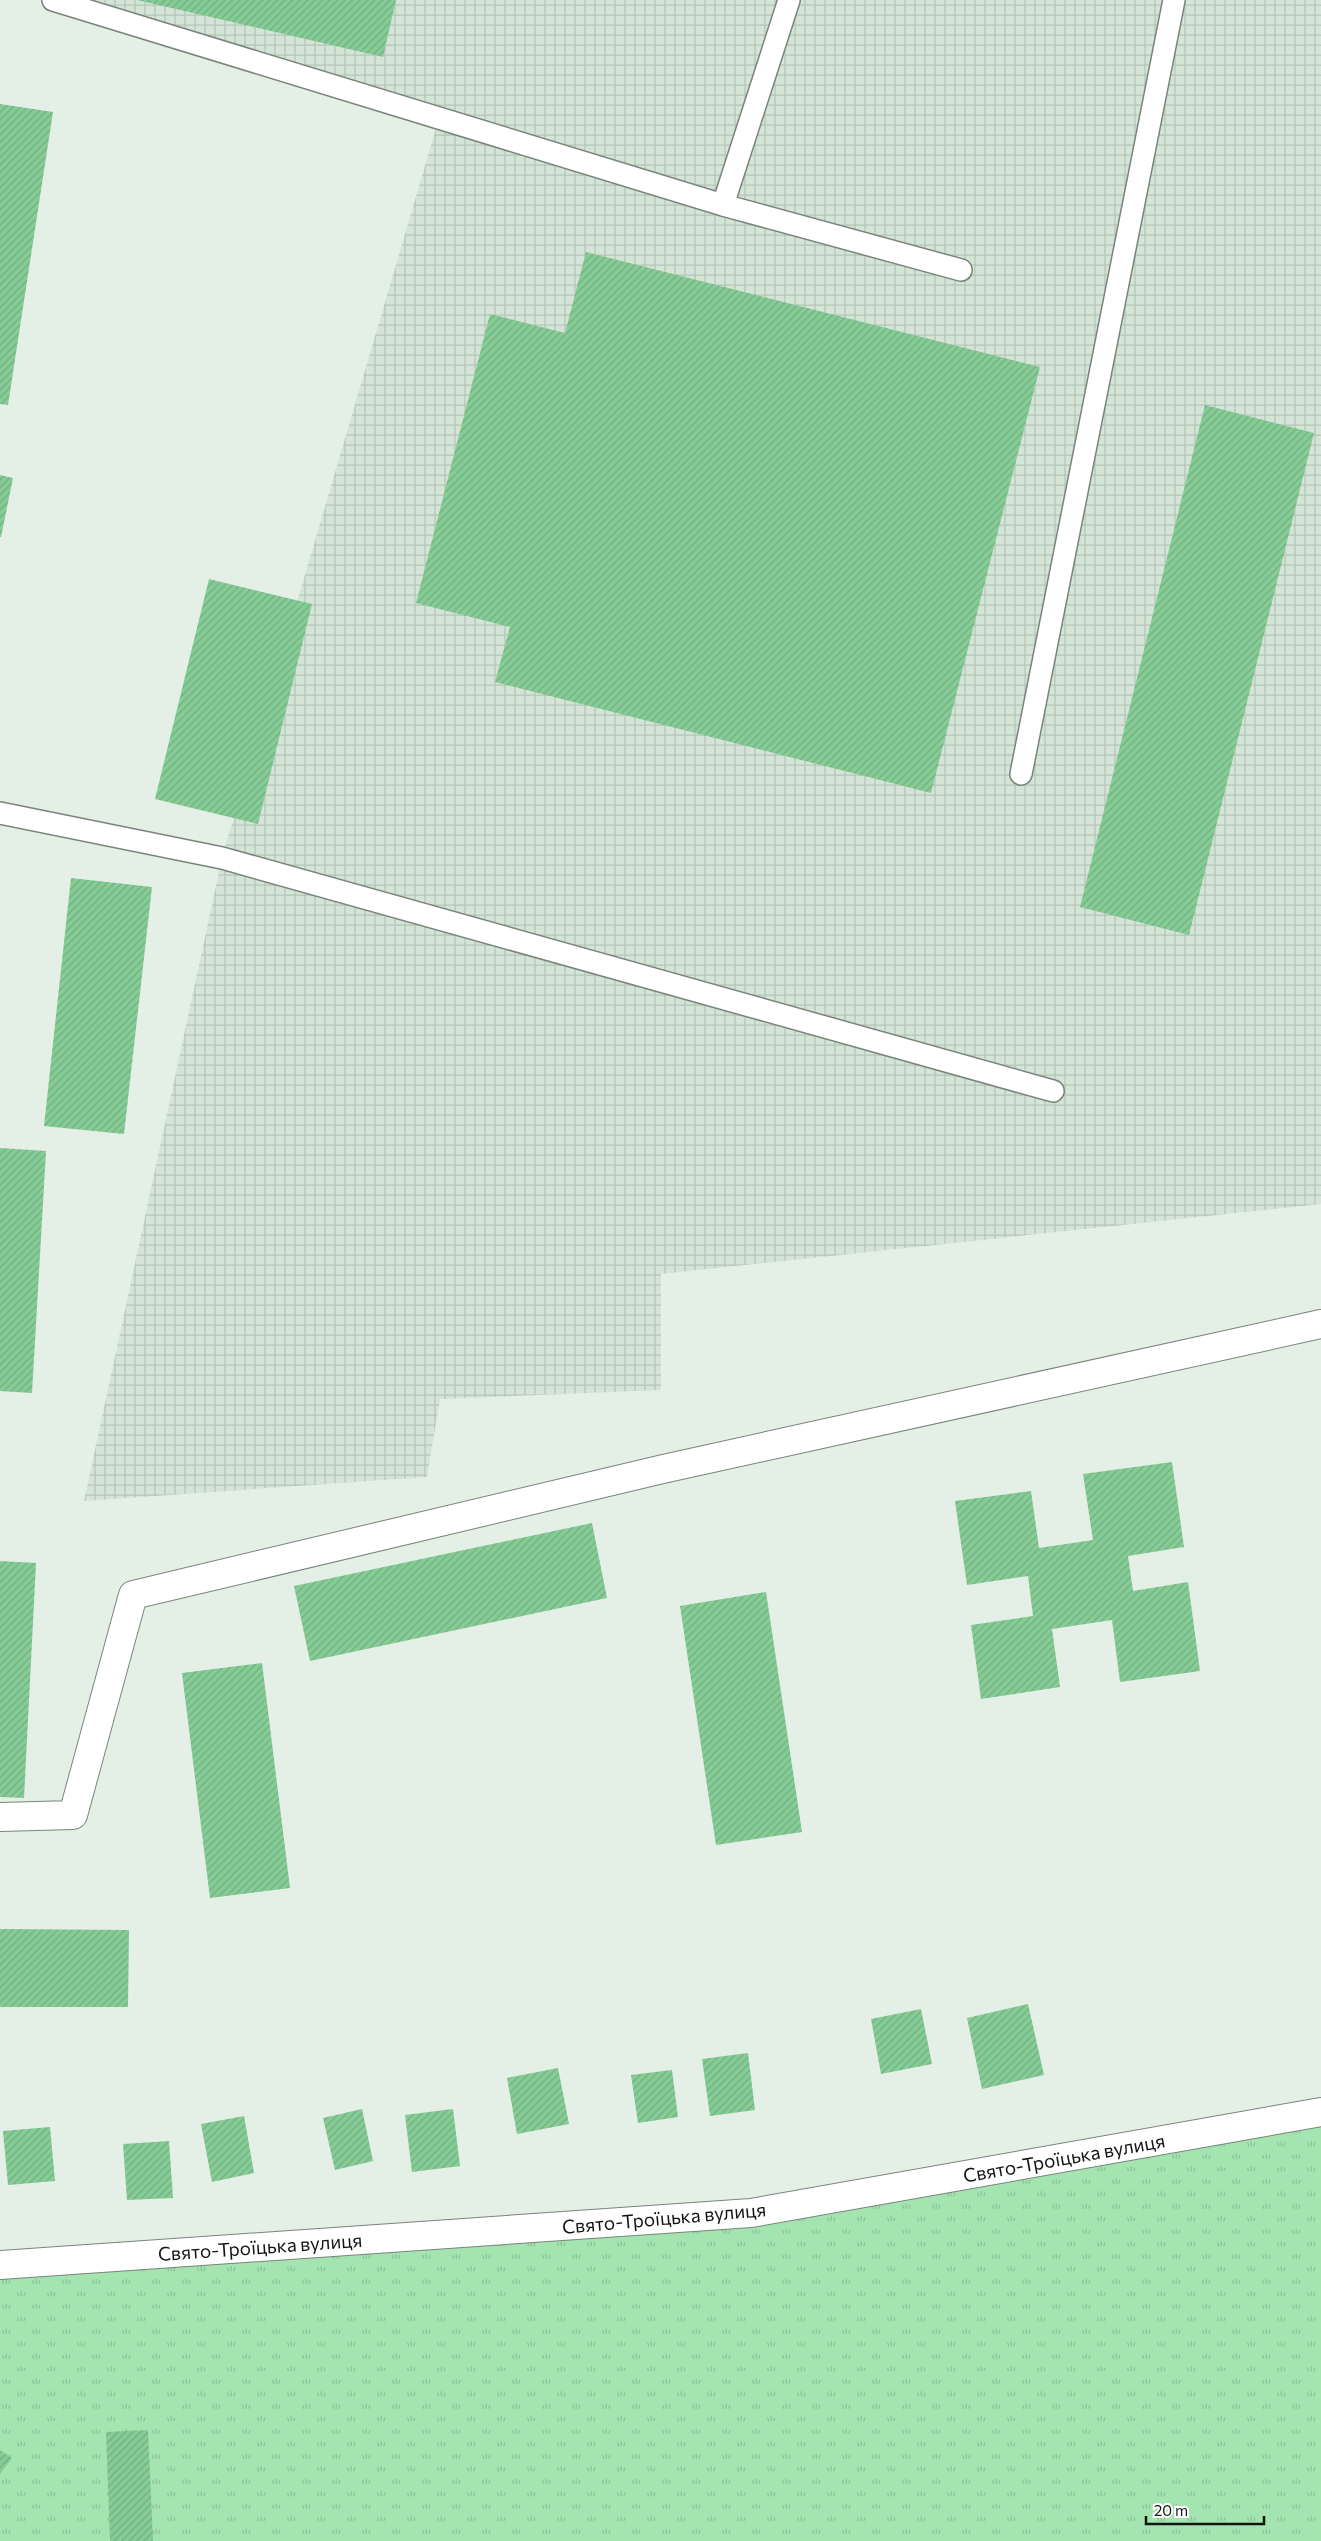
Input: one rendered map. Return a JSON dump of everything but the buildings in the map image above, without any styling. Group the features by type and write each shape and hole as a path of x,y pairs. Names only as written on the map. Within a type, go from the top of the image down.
{"street":[{"path":"0,1817 72,1815 133,1595 673,1467 1321,1324"},
{"name":"Свято-Троїцька вулиця","path":"0,2264 751,2213 1321,2112"}],"lane":[{"path":"53,0 723,205 960,270"},
{"path":"723,205 789,0"},
{"path":"1021,774 1174,0"},
{"path":"0,813 222,858 1053,1091"}],"shaded area":[{"path":"53,0 1321,0 1321,1204 661,1274 661,1390 440,1399 427,1477 84,1501 222,858 439,118"}],"green space":[{"path":"1321,2112 1321,2541 0,2541 0,2265 751,2213"}]}
